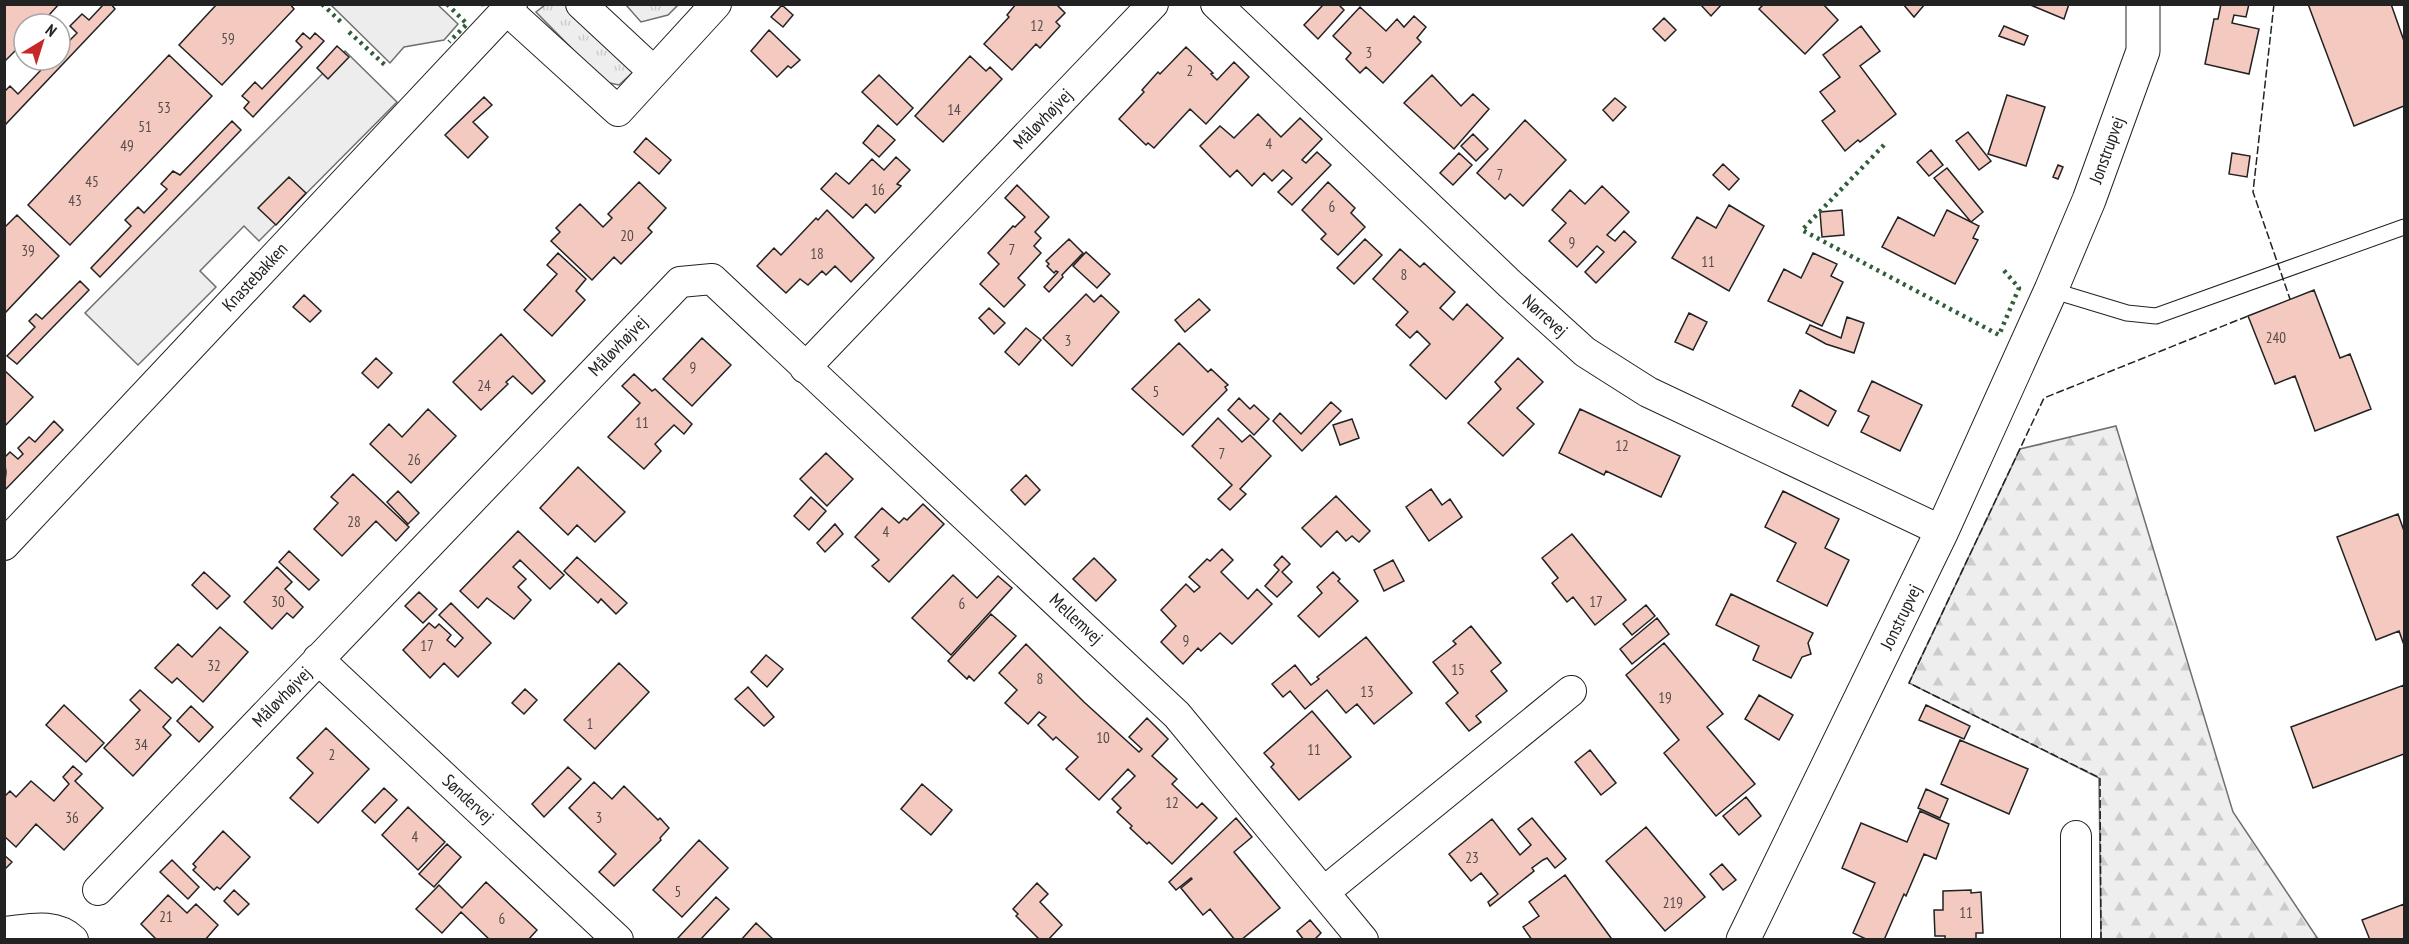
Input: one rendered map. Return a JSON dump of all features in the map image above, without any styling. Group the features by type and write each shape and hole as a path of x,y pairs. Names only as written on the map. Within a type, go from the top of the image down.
{"street":[{"path":"582,4 653,71"},
{"name":"Knastebakken","path":"4,544 509,7 618,111 716,4"},
{"name":"Måløvhøjvej","path":"98,890 680,282 712,279 805,368 1153,4"},
{"name":"Nørrevej","path":"1216,4 1510,284 1585,352 1648,392 1942,531"},
{"name":"Jonstrupvej","path":"1743,939 1942,531 2051,290 2089,200 2143,51 2143,4"},
{"name":"Mellemvej","path":"805,368 1177,715 1363,939"},
{"name":"Søndervej","path":"318,659 618,939"},
{"path":"1324,892 1571,692"},
{"path":"2076,836 2076,939"},
{"path":"4,932 49,927 66,933 74,939"}],"lane":[{"path":"2051,290 2127,313 2156,316 2404,227"}],"green space":[{"path":"545,5 567,5 633,72 619,85 605,82 536,12"},
{"path":"626,5 678,5 668,15 641,22"},
{"path":"2116,426 2233,812 2318,939 2101,939 2099,778 1909,683 2020,449"}],"shaded area":[{"path":"331,5 438,5 458,24 444,40 404,47 390,63"},
{"path":"345,51 397,102 259,241 244,226 200,271 216,287 138,365 85,313"}],"building":[{"path":"4,4 59,4 52,12 12,12 12,54 4,62"},
{"path":"104,4 111,4 115,9 72,54 72,38 77,33 72,28 72,24 82,14 89,20"},
{"path":"217,4 290,4 294,9 222,85 179,45"},
{"path":"1016,4 1056,4 1065,13 1056,22 1060,26 1040,48 1036,44 1012,70 984,44 1009,17 1007,15"},
{"path":"1324,4 1338,4 1344,10 1318,39 1304,25"},
{"path":"1700,4 1722,4 1711,16"},
{"path":"1764,4 1823,4 1838,20 1805,54 1759,9"},
{"path":"1903,4 1925,4 1914,17"},
{"path":"2028,4 2069,4 2064,19"},
{"path":"2221,4 2249,4 2246,17 2234,15 2232,23 2259,29 2249,74 2205,64 2214,19 2218,19"},
{"path":"2308,4 2391,4 2404,41 2404,106 2354,126"},
{"path":"782,5 793,15 783,27 771,17"},
{"path":"1360,7 1386,31 1397,19 1404,27 1414,16 1426,27 1417,38 1421,42 1383,83 1366,67 1360,73 1346,59 1351,53 1333,36"},
{"path":"1664,18 1676,30 1665,41 1653,29"},
{"path":"1861,26 1880,51 1860,66 1896,114 1845,151 1822,121 1835,111 1820,92 1840,77 1823,55"},
{"path":"2004,26 2028,36 2024,45 1999,36"},
{"path":"769,30 800,60 791,68 788,66 777,77 751,51"},
{"path":"303,33 310,39 315,33 324,41 253,117 244,108 249,102 242,96 255,82 262,89 302,47 296,41"},
{"path":"337,46 349,57 328,79 317,68"},
{"path":"1186,47 1213,73 1211,74 1217,80 1234,62 1249,77 1206,124 1190,109 1154,148 1148,143 1146,145 1119,119 1144,92 1142,90 1158,72 1160,74"},
{"path":"169,55 212,96 70,245 28,205"},
{"path":"970,56 986,71 990,67 1002,79 943,142 915,116"},
{"path":"39,72 55,72 4,126 4,92 10,86 18,94"},
{"path":"879,75 913,108 897,125 862,92"},
{"path":"1432,75 1461,106 1473,94 1489,109 1454,149 1404,103"},
{"path":"2007,95 2045,107 2026,166 1988,154"},
{"path":"484,97 492,105 473,122 488,137 468,158 445,135"},
{"path":"1615,98 1626,107 1613,121 1603,110"},
{"path":"1258,114 1281,137 1300,118 1322,139 1302,160 1306,163 1317,152 1331,165 1292,205 1278,192 1292,178 1283,170 1272,181 1264,173 1252,186 1237,170 1230,177 1200,146 1220,126 1234,138"},
{"path":"1525,120 1566,160 1523,206 1510,194 1505,199 1477,173"},
{"path":"232,121 241,130 100,277 91,268 131,226 125,220 138,207 144,213 167,189 161,184 173,171 180,175"},
{"path":"878,125 895,140 879,157 863,143"},
{"path":"1968,132 1991,161 1979,170 1956,141"},
{"path":"1473,134 1488,149 1476,161 1461,146"},
{"path":"646,138 671,160 659,174 634,152"},
{"path":"1931,150 1943,165 1929,176 1917,162"},
{"path":"1459,153 1472,165 1453,185 1440,173"},
{"path":"2232,153 2250,156 2247,177 2229,174"},
{"path":"896,157 910,170 897,184 901,186 875,213 866,204 853,218 821,189 836,173 849,184 872,159 884,170"},
{"path":"1723,164 1739,179 1729,190 1713,175"},
{"path":"2058,165 2063,167 2058,179 2053,177"},
{"path":"1947,168 1983,212 1971,222 1934,178"},
{"path":"289,177 306,193 276,225 258,208"},
{"path":"639,182 666,208 648,228 652,232 621,264 614,257 592,280 551,241 560,232 556,228 580,204 603,227 612,218 608,214"},
{"path":"1328,182 1355,208 1351,213 1365,227 1338,255 1321,239 1326,234 1302,210"},
{"path":"1017,185 1049,217 1035,232 1041,238 1034,246 1041,253 1018,278 1025,285 1004,307 980,284 999,264 988,253 1013,226 1015,227 1025,217 1005,198"},
{"path":"1602,186 1629,212 1607,235 1615,241 1624,231 1636,242 1596,283 1585,272 1604,252 1597,246 1577,267 1549,241 1566,223 1552,210 1570,190 1585,204"},
{"path":"1729,205 1764,226 1729,291 1672,258 1697,217 1716,228"},
{"path":"827,210 874,258 851,282 835,266 826,275 822,271 808,285 800,279 786,293 757,266 774,248 781,255 816,218 818,220"},
{"path":"1842,210 1844,235 1822,237 1820,212"},
{"path":"1947,210 1979,226 1973,238 1978,240 1955,284 1882,247 1898,217 1934,236"},
{"path":"17,215 59,256 4,314 4,228"},
{"path":"1069,239 1083,253 1049,292 1044,287 1058,272 1054,273 1047,266 1049,264 1046,261"},
{"path":"1365,239 1382,255 1354,284 1337,268"},
{"path":"1400,249 1420,267 1424,263 1455,292 1440,308 1453,320 1467,304 1503,338 1446,399 1410,365 1430,344 1417,331 1410,338 1396,325 1408,312 1373,279"},
{"path":"1086,252 1110,274 1097,288 1073,266"},
{"path":"558,253 586,279 576,291 585,300 552,336 524,310 557,274 547,265"},
{"path":"1813,253 1837,264 1831,276 1843,282 1822,326 1768,301 1784,269 1801,278"},
{"path":"80,281 89,290 17,364 7,356 35,327 29,321 36,314 42,319"},
{"path":"2314,290 2340,358 2350,354 2371,409 2315,431 2295,376 2275,384 2248,316"},
{"path":"1086,294 1094,302 1101,295 1119,312 1072,366 1043,338"},
{"path":"304,295 321,311 310,322 293,307"},
{"path":"1199,299 1210,310 1185,332 1175,320"},
{"path":"989,308 1005,323 994,334 979,318"},
{"path":"1689,313 1707,322 1693,350 1675,342"},
{"path":"1847,317 1864,323 1854,353 1826,344 1806,333 1810,325 1841,338"},
{"path":"1026,328 1041,340 1019,365 1005,352"},
{"path":"501,334 545,381 532,394 513,376 506,382 508,384 481,410 453,382"},
{"path":"702,338 731,365 692,406 663,379"},
{"path":"1179,343 1208,372 1211,369 1228,385 1225,387 1227,390 1183,435 1132,389"},
{"path":"376,358 392,373 378,388 362,373"},
{"path":"1518,358 1543,382 1517,408 1534,424 1503,456 1468,423 1501,389 1495,382"},
{"path":"4,370 33,397 4,427"},
{"path":"634,374 652,391 655,389 692,424 684,434 674,425 655,444 661,451 644,469 608,437 640,403 622,386"},
{"path":"1872,381 1922,405 1900,451 1861,432 1869,416 1858,411"},
{"path":"1800,390 1836,411 1828,426 1792,406"},
{"path":"1239,398 1250,409 1254,405 1269,419 1254,435 1228,410"},
{"path":"1331,402 1341,411 1302,451 1273,421 1280,413 1301,434"},
{"path":"428,409 456,436 411,483 370,444 389,424 402,437"},
{"path":"1580,409 1680,456 1661,497 1606,471 1604,475 1559,453"},
{"path":"1218,418 1242,442 1250,435 1271,456 1240,489 1246,494 1230,510 1218,499 1232,485 1192,446"},
{"path":"1352,419 1359,438 1340,445 1333,425"},
{"path":"54,421 63,430 4,491 6,472 4,458 10,452 18,459 23,454 18,448 29,437 35,442"},
{"path":"826,453 853,479 827,506 800,479"},
{"path":"578,467 625,512 595,542 577,525 568,535 540,508"},
{"path":"353,474 409,527 396,541 376,521 342,556 314,529 338,503 331,497"},
{"path":"1026,475 1040,490 1025,505 1011,490"},
{"path":"1431,489 1442,505 1450,499 1462,517 1429,541 1406,507"},
{"path":"398,491 419,513 408,524 387,502"},
{"path":"1783,491 1839,519 1825,548 1849,560 1827,606 1777,581 1796,543 1765,527"},
{"path":"1336,496 1370,531 1359,542 1352,536 1346,541 1337,531 1321,547 1302,528"},
{"path":"811,497 826,511 809,530 794,516"},
{"path":"923,504 944,524 889,582 872,566 879,560 855,537 882,508 899,523 904,518 907,520"},
{"path":"2398,514 2404,531 2404,645 2399,631 2376,640 2337,537"},
{"path":"835,524 843,534 825,552 817,543"},
{"path":"518,531 564,575 550,589 520,560 513,567 526,579 518,587 531,600 514,619 487,598 478,608 460,591"},
{"path":"1572,534 1626,600 1595,625 1573,597 1567,602 1552,583 1558,578 1542,558"},
{"path":"1222,549 1233,560 1221,572 1248,599 1257,589 1272,604 1232,644 1220,633 1201,651 1198,648 1183,664 1161,642 1176,626 1161,610 1186,584 1194,592 1200,587 1189,577 1207,559 1210,561"},
{"path":"289,551 319,580 309,590 279,562"},
{"path":"1282,556 1290,564 1282,572 1292,582 1277,597 1265,586 1279,570 1274,565"},
{"path":"577,557 627,603 616,614 601,599 598,603 564,571"},
{"path":"1094,558 1116,580 1096,601 1073,579"},
{"path":"1393,560 1404,581 1384,591 1374,570"},
{"path":"277,567 292,582 285,589 303,607 293,618 287,613 272,629 244,602"},
{"path":"204,572 230,596 217,609 192,585"},
{"path":"1333,572 1340,579 1338,581 1358,601 1319,637 1298,616 1322,593 1317,587"},
{"path":"953,575 977,598 998,576 1012,588 951,655 912,618"},
{"path":"419,592 437,609 423,623 405,606"},
{"path":"1731,594 1813,633 1808,643 1811,654 1802,657 1791,678 1753,660 1759,646 1716,625"},
{"path":"451,603 491,643 458,677 444,663 430,678 403,650 429,623 435,628 439,624 451,635 447,640 455,647 463,638 439,615"},
{"path":"1646,605 1655,616 1632,635 1623,624"},
{"path":"991,614 1016,636 974,681 969,676 967,679 948,661"},
{"path":"1657,618 1669,634 1632,664 1620,649"},
{"path":"1471,626 1501,663 1491,671 1507,691 1476,716 1481,722 1469,731 1446,703 1458,693 1433,662 1456,644 1453,641"},
{"path":"220,627 248,652 203,702 177,678 172,683 155,668 178,644 192,657"},
{"path":"1366,637 1412,693 1374,724 1357,704 1346,713 1327,690 1305,709 1290,691 1283,697 1272,684 1295,665 1311,685 1319,679 1317,677"},
{"path":"1664,643 1723,714 1707,727 1755,784 1716,816 1664,753 1679,740 1626,675"},
{"path":"1026,644 1084,702 1139,752 1142,749 1129,737 1147,718 1168,739 1152,756 1177,779 1172,784 1197,808 1202,803 1217,818 1172,864 1130,828 1132,826 1117,812 1121,808 1112,799 1135,776 1128,769 1099,800 1066,769 1078,757 1056,737 1053,740 1038,725 1046,717 1039,712 1028,724 1005,703 1017,690 999,673"},
{"path":"766,655 783,669 767,687 751,672"},
{"path":"619,663 649,692 595,749 564,720"},
{"path":"2404,685 2404,754 2313,788 2291,727"},
{"path":"748,687 774,717 764,726 735,699"},
{"path":"525,689 537,700 524,714 512,703"},
{"path":"140,690 171,718 163,727 171,735 133,776 104,748 140,710 130,700"},
{"path":"1759,695 1793,715 1779,740 1745,719"},
{"path":"64,705 104,743 86,762 46,725"},
{"path":"1926,705 1970,726 1964,739 1919,720"},
{"path":"191,706 213,727 199,742 177,721"},
{"path":"1312,711 1351,757 1299,800 1271,767 1274,764 1264,753"},
{"path":"326,728 369,769 318,823 290,798 313,773 297,758"},
{"path":"1960,740 2028,769 2009,814 1941,784"},
{"path":"1590,750 1616,783 1601,795 1575,762"},
{"path":"73,766 82,774 75,781 103,808 64,850 36,824 16,847 4,836 4,797 10,791 16,797 31,781 54,801 69,784 63,777"},
{"path":"568,767 581,779 544,817 532,804"},
{"path":"594,782 612,799 624,786 669,828 660,838 661,840 614,886 599,872 616,854 569,808"},
{"path":"922,784 952,810 931,835 901,809"},
{"path":"384,788 397,800 375,823 362,811"},
{"path":"1926,789 1948,799 1940,818 1918,808"},
{"path":"1746,797 1761,816 1739,835 1723,816"},
{"path":"408,807 445,842 418,870 382,835"},
{"path":"1920,811 1949,824 1936,859 1924,854 1884,940 1868,940 1853,933 1875,883 1842,868 1861,823 1907,842"},
{"path":"1236,818 1252,837 1234,852 1280,908 1241,940 1235,940 1210,909 1203,915 1181,888 1191,878 1176,890 1169,882"},
{"path":"1532,818 1566,859 1555,868 1547,858 1543,860 1532,868 1534,871 1490,906 1488,902 1498,894 1481,873 1471,881 1449,854 1492,819 1520,855 1531,845 1518,829"},
{"path":"1646,827 1705,897 1665,931 1606,861"},
{"path":"223,831 250,857 220,889 217,887 214,890 193,870 196,867 193,864"},
{"path":"699,840 728,868 682,917 653,890"},
{"path":"447,844 461,857 434,887 419,874"},
{"path":"4,855 12,862 4,870"},
{"path":"172,860 199,887 188,899 160,872"},
{"path":"1722,864 1736,880 1723,890 1710,874"},
{"path":"1565,875 1611,938 1609,940 1532,940 1523,927 1539,916 1529,902"},
{"path":"486,882 537,930 528,940 490,940 461,912 442,933 416,909 439,885 462,908"},
{"path":"1037,883 1048,894 1040,902 1062,925 1048,940 1040,940 1016,916 1018,914 1013,909"},
{"path":"234,890 249,904 238,915 224,901"},
{"path":"1971,890 1971,893 1981,892 1983,933 1976,933 1976,940 1945,940 1945,936 1935,936 1934,910 1943,910 1943,891"},
{"path":"168,895 187,913 196,904 218,925 205,940 157,940 141,924"},
{"path":"716,897 729,909 700,940 676,940"},
{"path":"2404,904 2404,940 2370,940 2362,920"},
{"path":"1310,920 1321,933 1314,940 1304,940 1297,931"},
{"path":"756,923 774,940 741,940"}],"hedge":[{"path":"322,4 341,22"},
{"path":"447,4 467,24 449,42"},
{"path":"349,32 386,66"},
{"path":"1884,145 1802,230 1999,335 2019,288 2001,267"}],"fence":[{"path":"2274,4 2253,192 2290,299"},
{"path":"2101,940 2100,778 1909,683 2044,398 2248,316"}]}
